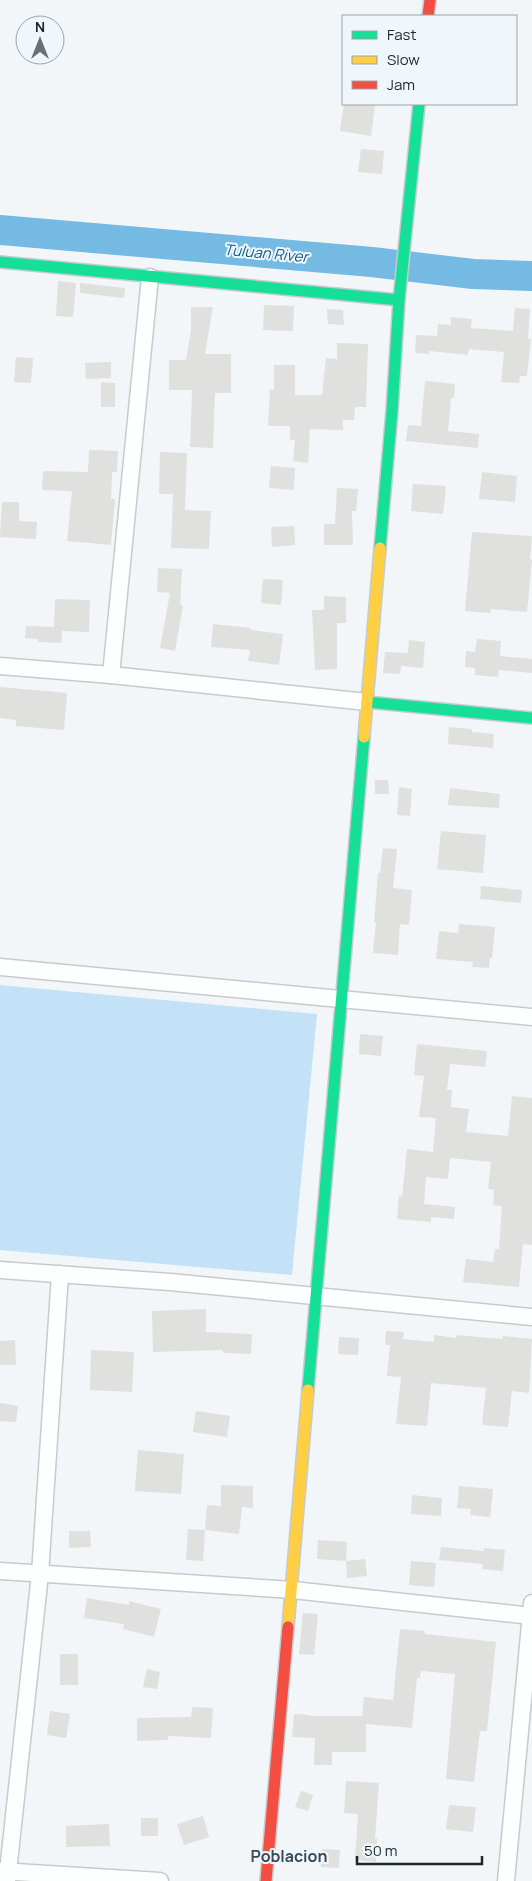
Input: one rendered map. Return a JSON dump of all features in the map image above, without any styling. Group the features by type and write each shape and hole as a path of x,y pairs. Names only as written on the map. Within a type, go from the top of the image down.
{"main road":[{"path":"428,15 430,0"},
{"path":"266,1881 318,1297 391,421 400,287 419,105"},
{"path":"0,262 399,300"},
{"path":"368,702 532,718"}],"street":[{"path":"111,675 150,277"},
{"path":"0,666 111,675 368,702"},
{"path":"0,967 532,1017"},
{"path":"0,1270 170,1282 532,1317"},
{"path":"60,1274 40,1574 5,1874 160,1881"},
{"path":"0,1571 293,1590 532,1612 506,1881"}],"shaded area":[{"path":"0,985 317,1014 292,1275 0,1250"}],"building":[{"path":"344,105 375,105 371,136 340,131"},
{"path":"361,149 384,151 382,174 358,172"},
{"path":"58,281 76,283 73,317 56,316"},
{"path":"80,283 125,288 124,298 80,293"},
{"path":"264,305 294,306 293,331 263,330"},
{"path":"191,307 213,307 205,354 231,354 231,393 215,393 213,448 190,447 192,390 169,390 169,360 186,360 191,330"},
{"path":"515,308 530,309 528,339 531,339 527,376 520,376 519,383 501,382 504,352 469,349 468,355 429,351 429,354 415,353 416,335 437,336 438,324 451,325 451,317 472,319 471,328 513,331"},
{"path":"327,309 343,310 344,325 328,324"},
{"path":"337,343 368,344 366,407 355,407 354,420 343,420 343,430 310,429 308,463 293,461 295,440 290,440 290,426 268,426 270,389 274,390 274,365 295,365 295,395 322,395 326,358 337,359"},
{"path":"16,357 33,358 31,383 14,382"},
{"path":"111,362 111,378 86,379 85,363"},
{"path":"425,381 455,384 454,398 451,398 448,431 479,434 478,448 406,441 408,425 421,426"},
{"path":"101,382 115,383 115,407 101,407"},
{"path":"89,450 118,451 117,472 112,472 111,499 115,499 111,545 67,541 72,491 42,490 43,471 88,472"},
{"path":"160,452 187,453 185,510 211,511 209,549 171,548 173,494 159,494"},
{"path":"271,466 295,468 294,490 269,488"},
{"path":"482,472 517,476 515,502 479,499"},
{"path":"413,484 446,486 443,514 411,511"},
{"path":"337,488 358,489 356,511 352,511 353,545 324,545 324,524 335,524"},
{"path":"2,502 19,502 19,521 37,522 36,539 0,537"},
{"path":"294,526 295,545 272,547 271,527"},
{"path":"472,532 532,536 530,559 532,560 527,612 491,609 491,613 465,611"},
{"path":"158,568 182,569 180,605 183,605 175,651 160,648 170,593 157,592"},
{"path":"263,579 283,580 281,605 261,603"},
{"path":"324,596 346,597 346,623 337,623 337,669 315,670 312,610 324,610"},
{"path":"55,599 90,600 89,632 62,631 61,643 38,642 38,639 25,638 26,626 54,627"},
{"path":"213,624 283,634 279,665 248,661 250,650 211,647"},
{"path":"477,639 501,641 500,656 532,659 532,673 499,670 498,677 475,675 475,668 465,667 466,651 475,652"},
{"path":"409,640 425,642 423,668 401,666 400,674 383,673 385,652 408,653"},
{"path":"0,687 67,693 64,730 16,726 16,720 0,718"},
{"path":"449,727 472,729 472,732 494,734 493,748 448,744"},
{"path":"375,780 388,780 389,794 375,794"},
{"path":"399,787 412,789 410,816 397,815"},
{"path":"450,788 500,794 499,808 448,805"},
{"path":"441,831 486,835 483,873 437,869"},
{"path":"383,848 397,849 393,888 412,890 409,925 400,924 398,955 373,953 378,873 380,873"},
{"path":"481,886 522,890 521,903 480,899"},
{"path":"459,924 495,927 492,958 490,958 489,968 472,967 473,962 436,959 439,931 458,933"},
{"path":"360,1034 383,1036 381,1056 359,1054"},
{"path":"417,1044 487,1051 485,1067 450,1064 447,1090 452,1090 451,1107 469,1109 466,1132 508,1136 512,1096 532,1098 532,1245 523,1244 519,1287 463,1282 466,1259 493,1262 495,1249 499,1249 502,1206 493,1205 494,1190 488,1189 491,1162 450,1158 448,1179 426,1177 424,1204 455,1207 454,1219 431,1217 431,1222 397,1219 399,1196 402,1197 407,1149 433,1152 436,1118 419,1117 424,1076 414,1075"},
{"path":"206,1309 206,1332 252,1334 251,1354 223,1353 223,1350 153,1352 152,1311"},
{"path":"386,1331 404,1332 403,1339 434,1342 434,1335 456,1338 457,1335 502,1339 503,1336 532,1339 529,1393 512,1391 508,1427 482,1425 486,1388 431,1383 427,1426 396,1424 401,1377 387,1376 390,1345 385,1345"},
{"path":"339,1337 359,1338 358,1355 338,1354"},
{"path":"15,1340 16,1365 0,1365 0,1341"},
{"path":"91,1350 134,1352 132,1392 90,1390"},
{"path":"0,1403 18,1406 16,1422 0,1421"},
{"path":"196,1411 230,1416 227,1437 193,1432"},
{"path":"138,1450 184,1454 181,1494 135,1491"},
{"path":"221,1485 253,1486 253,1508 242,1507 239,1534 205,1530 207,1505 221,1506"},
{"path":"459,1486 493,1489 490,1517 470,1515 471,1509 457,1508"},
{"path":"412,1495 442,1498 441,1516 411,1514"},
{"path":"188,1529 205,1530 203,1561 186,1560"},
{"path":"69,1531 90,1531 91,1547 69,1548"},
{"path":"318,1540 347,1542 346,1561 317,1559"},
{"path":"441,1547 484,1551 484,1548 505,1550 503,1571 482,1569 483,1564 439,1560"},
{"path":"365,1559 367,1576 347,1578 346,1561"},
{"path":"411,1561 436,1563 434,1587 409,1585"},
{"path":"87,1598 129,1605 129,1601 161,1609 154,1637 123,1629 124,1624 84,1618"},
{"path":"303,1613 318,1614 314,1655 299,1654"},
{"path":"400,1629 425,1631 425,1634 496,1642 487,1731 480,1731 474,1782 446,1779 455,1674 421,1671 420,1678 417,1678 412,1728 366,1724 366,1752 332,1752 332,1765 314,1765 315,1738 292,1737 294,1714 309,1716 362,1716 364,1697 393,1700"},
{"path":"60,1654 78,1654 78,1685 60,1685"},
{"path":"147,1669 160,1672 157,1689 143,1687"},
{"path":"192,1707 213,1708 211,1738 168,1736 168,1740 137,1741 137,1718 191,1717"},
{"path":"50,1711 70,1714 66,1738 47,1735"},
{"path":"346,1781 379,1783 375,1838 377,1838 376,1862 355,1860 358,1814 344,1813"},
{"path":"301,1791 313,1795 308,1811 295,1807"},
{"path":"449,1805 476,1807 473,1832 446,1829"},
{"path":"203,1816 209,1837 184,1845 177,1824"},
{"path":"141,1818 158,1818 158,1836 141,1836"},
{"path":"109,1824 110,1846 66,1847 66,1826"},
{"path":"322,1849 340,1850 339,1868 321,1867"}],"waterway":[{"name":"Tuluan River","path":"0,230 372,262 473,274 532,276"}],"traffic: fast":[{"path":"380,548 399,300 419,105"},
{"path":"0,262 399,300"},
{"path":"367,702 532,718"},
{"path":"308,1390 364,737"}],"traffic: slow":[{"path":"364,737 380,548"},
{"path":"288,1627 308,1390"}],"traffic: jam":[{"path":"428,15 430,0"},
{"path":"266,1881 288,1627"}],"district":[{"name":"Poblacion","path":"289,1856"}]}
